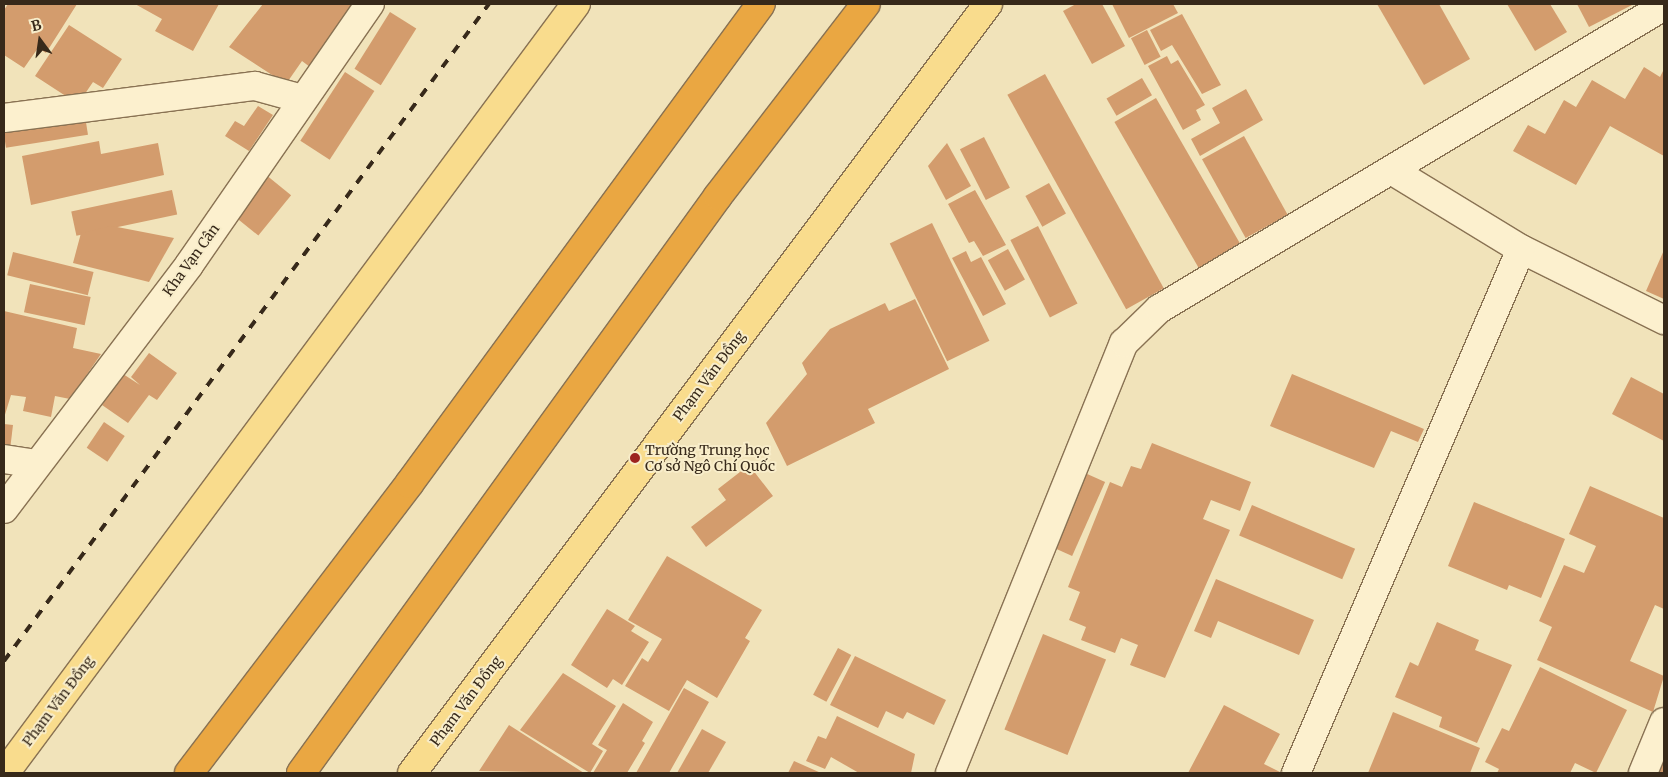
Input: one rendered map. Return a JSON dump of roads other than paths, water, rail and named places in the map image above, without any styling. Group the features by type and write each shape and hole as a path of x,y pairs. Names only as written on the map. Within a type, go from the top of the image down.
{"highway":[{"path":"189,773 409,484 761,4"},
{"path":"301,773 718,196 866,4"}],"main road":[{"name":"Phạm Văn Đồng","path":"5,773 576,4"},
{"name":"Phạm Văn Đồng","path":"412,773 988,4"}],"street":[{"name":"Kha Vạn Cân","path":"4,509 189,265 302,99 370,4"},
{"path":"956,772 1124,343 1159,309 1393,171 1664,6"},
{"path":"4,118 255,86 302,99"},
{"path":"1393,171 1521,250 1664,320"},
{"path":"1296,773 1521,250"},
{"path":"4,459 37,464"},
{"path":"1643,773 1664,722"}],"railway":[{"path":"4,661 489,4"}],"place":[{"name":"Trường Trung học Cơ sở Ngô Chí Quốc","path":"635,458"}]}
